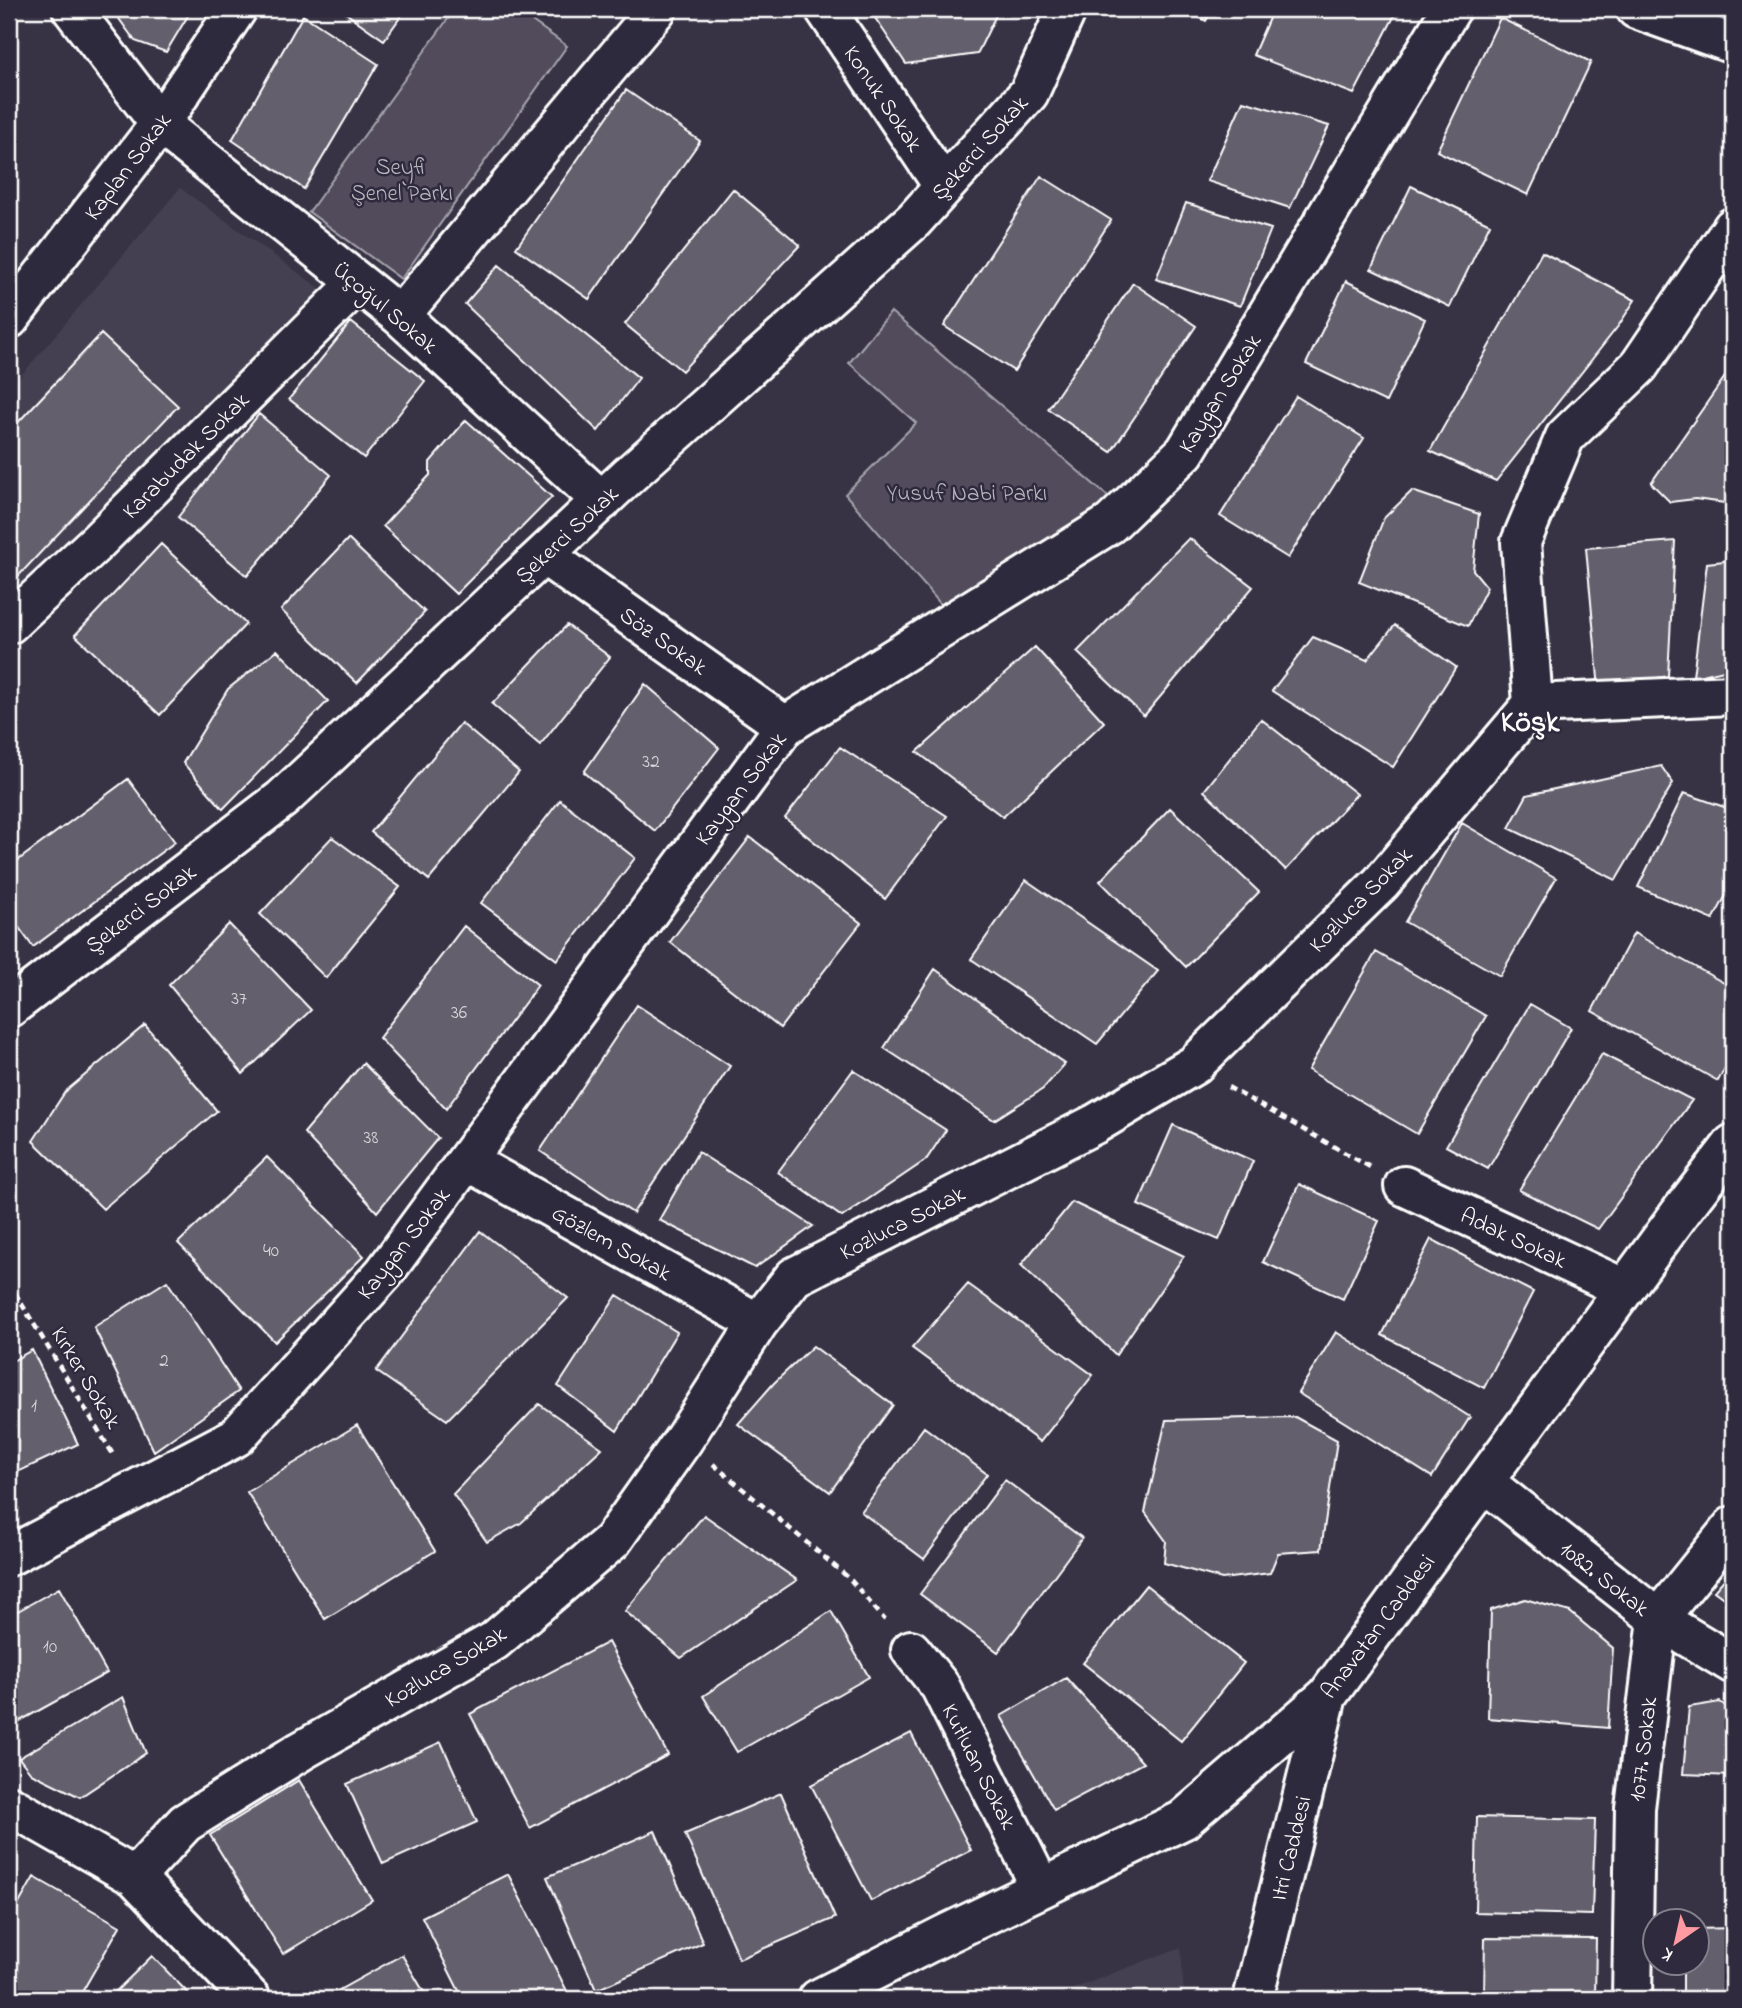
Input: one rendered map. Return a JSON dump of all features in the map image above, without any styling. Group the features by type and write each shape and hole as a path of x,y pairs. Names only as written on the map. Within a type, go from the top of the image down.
{"street":[{"name":"Üçoğul Sokak","path":"72,9 160,124 400,316 602,501"},
{"name":"Kaplan Sokak","path":"12,308 160,124 237,9"},
{"path":"400,316 657,9"},
{"name":"Konuk Sokak","path":"824,9 944,187"},
{"name":"Şekerci Sokak","path":"9,1008 282,799 602,501 914,220 1029,93 1067,9"},
{"name":"Kaygan Sokak","path":"9,1556 236,1437 384,1273 785,726 1110,524 1185,453 1451,9"},
{"path":"1636,9 1733,44"},
{"path":"1733,227 1639,366 1564,437 1521,542 1533,704 1733,695"},
{"name":"Karabudak Sokak","path":"9,624 97,542 358,283"},
{"name":"Söz Sokak","path":"544,555 785,726"},
{"name":"Kozluca Sokak","path":"135,1877 185,1823 301,1751 494,1641 612,1541 684,1439 758,1323 794,1277 1095,1124 1194,1065 1381,883 1533,704"},
{"name":"Anavatan Caddesi","path":"818,1999 1183,1820 1327,1696 1733,1144"},
{"name":"Gözlem Sokak","path":"467,1161 758,1323"},
{"name":"Adak Sokak","path":"1404,1186 1625,1289"},
{"name":"1082. Sokak","path":"1484,1482 1658,1619 1733,1664"},
{"path":"1658,1619 1733,1526"},
{"name":"1077. Sokak","path":"1632,1999 1634,1808 1658,1619"},
{"name":"Kutluan Sokak","path":"911,1650 940,1686 1041,1888"},
{"name":"Itri Caddesi","path":"1253,1999 1327,1696"},
{"path":"9,1805 135,1877 251,1999"}],"path":[{"path":"1194,1065 1241,1095 1404,1186"},
{"name":"Kırker Sokak","path":"9,1283 135,1490"},
{"path":"684,1439 849,1578 911,1650"}],"shaded area":[{"path":"180,188 325,292 9,599 9,390"},
{"path":"1181,1947 1184,1999 1047,1999"}],"green space":[{"name":"Seyfi Şenel Parkı","path":"455,9 515,9 567,46 401,279 309,212"},
{"name":"Yusuf Nabi Parkı","path":"891,312 1111,499 944,608 845,494 916,423 849,363"}],"building":[{"path":"112,9 192,9 166,52 135,41"},
{"path":"340,9 406,9 384,40"},
{"path":"869,9 999,9 977,54 906,64"},
{"path":"1183,9 1212,9 1206,21"},
{"path":"1273,9 1398,9 1354,94 1253,55"},
{"path":"303,15 378,64 304,189 232,140"},
{"path":"1500,18 1591,62 1528,195 1437,151"},
{"path":"626,90 700,141 589,299 516,248"},
{"path":"1243,101 1329,126 1290,208 1207,181"},
{"path":"1041,176 1111,220 1014,371 944,326"},
{"path":"1411,186 1490,224 1450,307 1371,269"},
{"path":"733,189 800,245 682,371 625,324"},
{"path":"1186,203 1271,229 1240,306 1156,279"},
{"path":"1542,252 1635,300 1619,325 1496,481 1430,451"},
{"path":"499,265 639,378 598,431 465,304"},
{"path":"1346,281 1425,319 1386,402 1306,364"},
{"path":"1133,283 1196,326 1111,452 1048,409"},
{"path":"351,322 425,381 364,458 289,399"},
{"path":"101,334 178,406 9,586 9,432"},
{"path":"1729,371 1733,373 1733,504 1695,499 1670,502 1651,483"},
{"path":"1296,396 1364,438 1288,558 1220,516"},
{"path":"259,414 331,475 247,576 178,517"},
{"path":"466,420 552,497 456,594 383,526 430,475 430,462"},
{"path":"1412,491 1479,514 1473,570 1487,587 1468,626 1359,582 1384,518"},
{"path":"1189,538 1253,587 1144,716 1077,652"},
{"path":"348,539 425,612 357,683 281,610"},
{"path":"1675,541 1668,676 1599,689 1586,548"},
{"path":"161,544 246,624 160,715 75,635"},
{"path":"1733,560 1733,668 1693,677 1707,563"},
{"path":"567,625 610,657 540,745 492,704"},
{"path":"1395,625 1456,667 1393,767 1272,691 1313,637 1367,660"},
{"path":"1035,647 1104,722 1003,817 917,752"},
{"path":"277,650 328,701 223,809 183,763 228,689"},
{"path":"645,684 719,748 655,831 584,772"},
{"path":"1261,719 1357,794 1286,870 1204,791"},
{"path":"461,723 519,772 429,880 371,832"},
{"path":"840,747 947,816 885,899 785,818"},
{"path":"1661,766 1673,783 1616,880 1509,828 1527,795"},
{"path":"128,779 175,842 33,947 9,914 9,867"},
{"path":"1684,793 1733,810 1733,882 1713,920 1638,887"},
{"path":"560,800 635,858 557,960 481,903"},
{"path":"1170,808 1259,892 1186,967 1100,881"},
{"path":"1462,823 1556,878 1500,976 1405,922"},
{"path":"332,837 400,887 326,978 260,914"},
{"path":"750,837 861,923 780,1028 670,942"},
{"path":"1026,880 1158,971 1097,1044 971,959"},
{"path":"229,924 311,1010 243,1074 169,985"},
{"path":"464,926 538,985 446,1109 379,1038"},
{"path":"1634,933 1733,988 1733,1053 1718,1081 1592,1011"},
{"path":"1376,952 1486,1016 1417,1134 1308,1070"},
{"path":"935,969 1065,1064 1043,1089 994,1120 884,1048"},
{"path":"1530,1004 1571,1028 1488,1169 1446,1146"},
{"path":"637,1005 730,1066 633,1213 540,1151"},
{"path":"145,1025 217,1111 103,1209 33,1141 65,1092"},
{"path":"1602,1054 1692,1100 1598,1229 1519,1190"},
{"path":"363,1063 438,1138 377,1212 304,1133"},
{"path":"853,1070 946,1130 926,1160 842,1217 778,1172"},
{"path":"1173,1125 1253,1161 1219,1240 1138,1205"},
{"path":"698,1152 813,1226 755,1268 659,1220"},
{"path":"267,1157 364,1256 275,1342 178,1243"},
{"path":"1299,1184 1379,1221 1343,1299 1263,1262"},
{"path":"1072,1202 1184,1256 1116,1355 1021,1265"},
{"path":"480,1231 568,1298 447,1420 376,1371"},
{"path":"1431,1239 1533,1292 1484,1388 1382,1335"},
{"path":"167,1281 239,1391 154,1451 94,1327"},
{"path":"968,1284 1093,1375 1040,1442 912,1348"},
{"path":"617,1295 677,1332 617,1431 558,1386"},
{"path":"1336,1332 1470,1417 1432,1477 1298,1393"},
{"path":"813,1346 893,1405 830,1492 738,1424 774,1383"},
{"path":"32,1350 78,1444 9,1476 9,1363"},
{"path":"539,1404 602,1448 521,1523 487,1542 453,1494"},
{"path":"1295,1417 1337,1440 1321,1550 1278,1553 1270,1573 1222,1579 1164,1563 1166,1541 1145,1512 1166,1420"},
{"path":"357,1425 435,1551 325,1619 247,1492"},
{"path":"924,1427 987,1474 924,1559 861,1512"},
{"path":"1005,1480 1082,1538 998,1652 920,1594"},
{"path":"704,1515 797,1580 681,1658 625,1611"},
{"path":"1733,1569 1733,1605 1714,1591"},
{"path":"1146,1585 1244,1663 1181,1741 1083,1663"},
{"path":"59,1588 107,1673 9,1727 9,1616"},
{"path":"1525,1599 1570,1612 1613,1648 1608,1728 1488,1718 1491,1610"},
{"path":"831,1611 869,1677 737,1752 703,1696"},
{"path":"608,1642 668,1755 530,1828 470,1714"},
{"path":"1066,1678 1143,1763 1054,1810 1001,1716"},
{"path":"123,1697 146,1753 80,1797 31,1773 19,1758"},
{"path":"1720,1702 1733,1711 1733,1776 1683,1774 1689,1707"},
{"path":"911,1733 971,1850 871,1901 811,1785"},
{"path":"441,1742 477,1822 383,1864 347,1784"},
{"path":"299,1780 372,1900 283,1954 210,1835"},
{"path":"781,1793 835,1918 739,1959 685,1834"},
{"path":"1477,1817 1595,1820 1592,1915 1475,1912"},
{"path":"655,1831 703,1943 596,1990 547,1877"},
{"path":"508,1874 570,1997 463,1999 422,1917"},
{"path":"34,1877 120,1926 78,1999 9,1999 9,1921"},
{"path":"1733,1928 1733,1999 1683,1999 1683,1976 1710,1976 1710,1929"},
{"path":"1485,1938 1596,1939 1595,1999 1484,1999"},
{"path":"402,1955 428,1999 323,1999"},
{"path":"152,1956 188,1993 182,1999 108,1999"}],"district":[{"name":"Köşk","path":"1530,721"}]}
